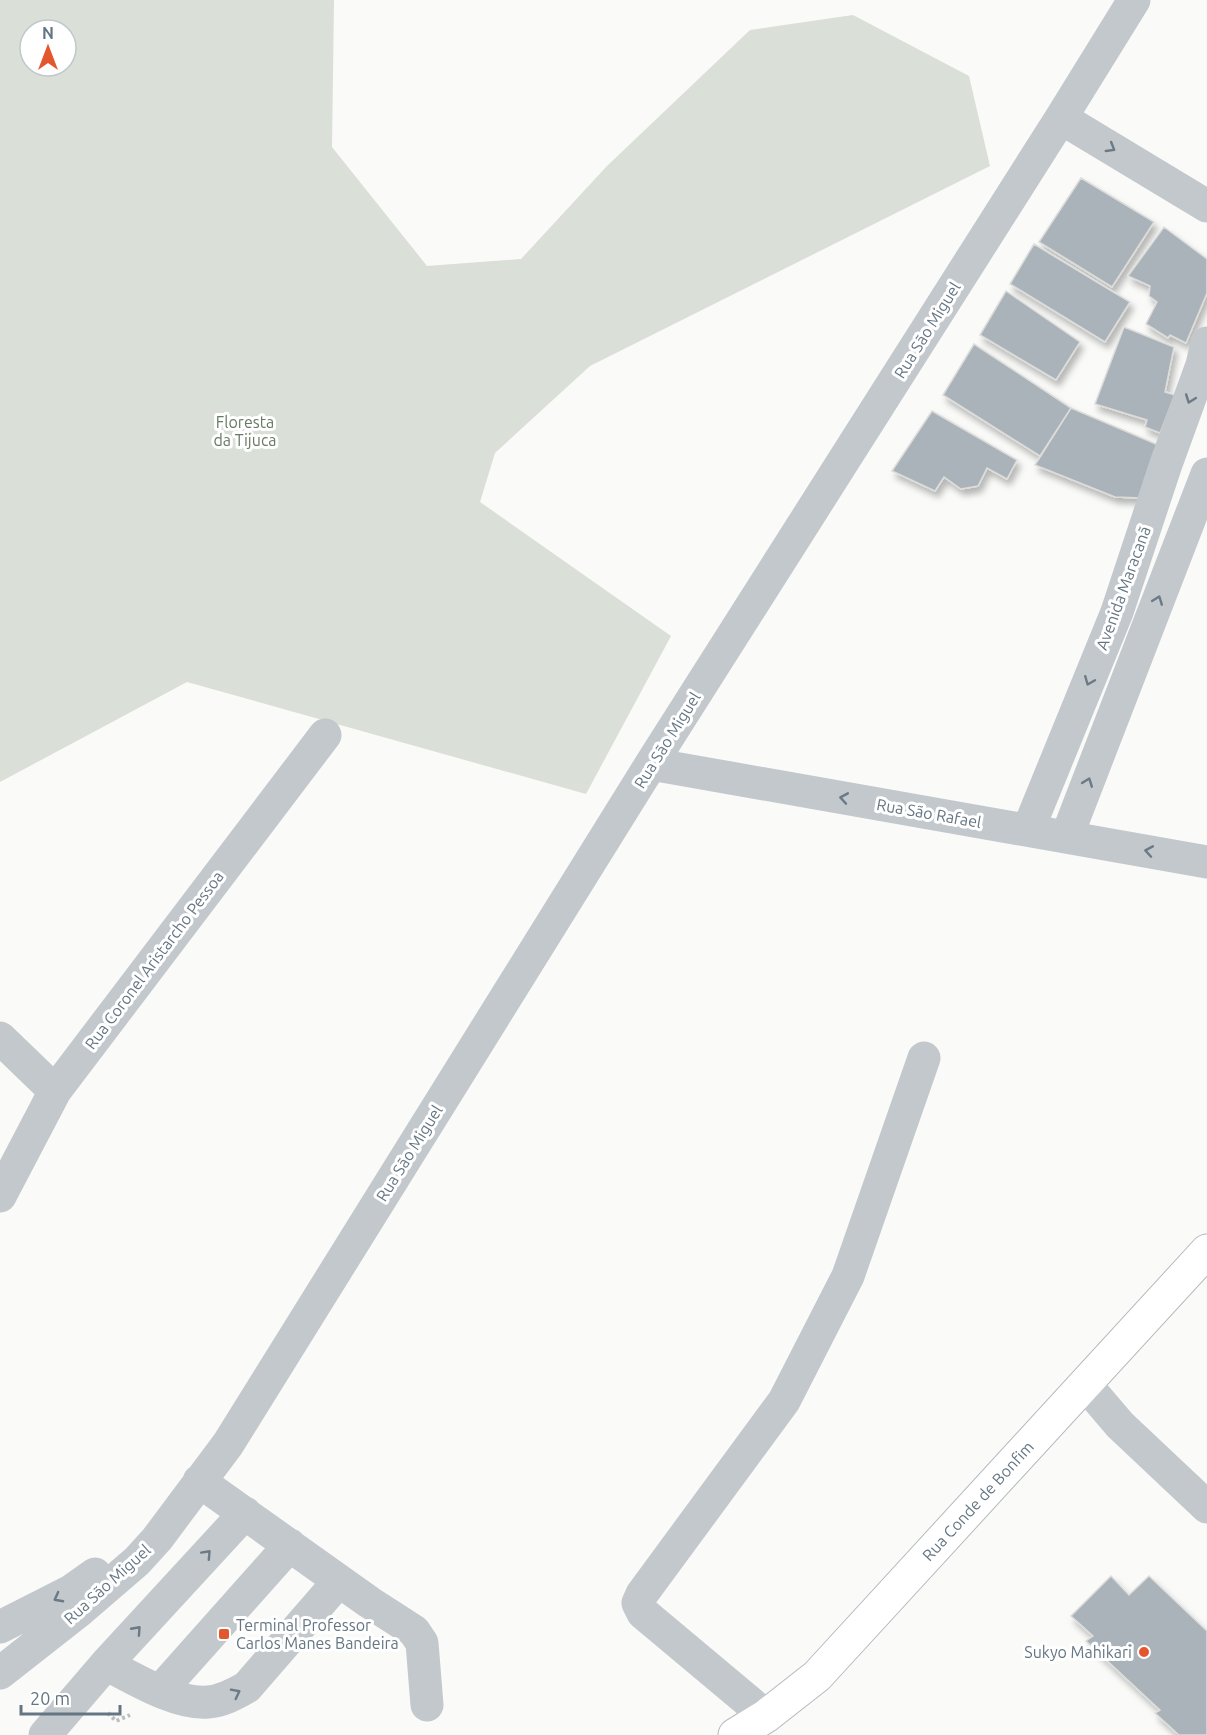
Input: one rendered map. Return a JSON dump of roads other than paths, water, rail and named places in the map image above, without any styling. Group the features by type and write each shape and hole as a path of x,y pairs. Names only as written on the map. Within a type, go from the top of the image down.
{"main road":[{"name":"Rua Conde de Bonfim","path":"735,1735 766,1716 817,1676 1085,1384 1204,1260"}],"street":[{"name":"Rua São Miguel","path":"8,1667 137,1561 157,1539 228,1444 651,764 1134,0"},
{"path":"1061,118 1207,207"},
{"name":"Avenida Maracanã","path":"1028,830 1117,612 1202,365 1207,343"},
{"path":"1067,836 1207,474"},
{"name":"Rua Coronel Aristarcho Pessoa","path":"0,1196 55,1091 325,735"},
{"name":"Rua São Rafael","path":"651,764 1207,862"},
{"path":"0,1038 55,1091"},
{"path":"766,1716 643,1612 638,1603 642,1594 784,1401 848,1276 924,1058"},
{"path":"1085,1384 1120,1425 1207,1507"},
{"name":"Rua São Miguel","path":"0,1628 71,1591 109,1564 199,1480"},
{"path":"199,1480 369,1602 414,1630 422,1642 427,1705"},
{"path":"45,1735 106,1664 245,1513"},
{"path":"160,1691 290,1545"},
{"path":"106,1664 160,1691 191,1701 208,1702 232,1696 247,1687 339,1581"}],"place":[{"name":"Terminal Professor Carlos Manes Bandeira","path":"224,1634"},
{"name":"Sukyo Mahikari","path":"1144,1652"}],"park label":[{"name":"Floresta da Tijuca","path":"245,431"}]}
